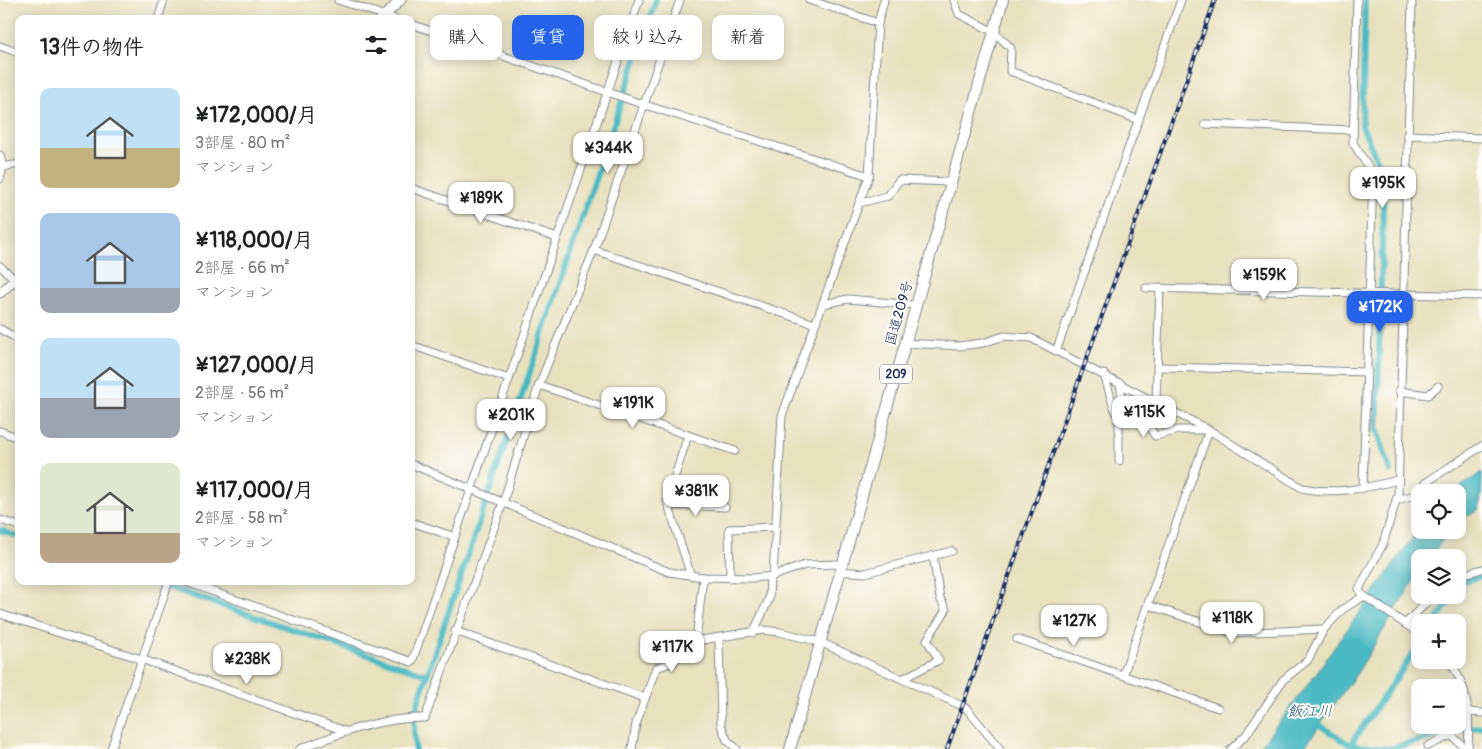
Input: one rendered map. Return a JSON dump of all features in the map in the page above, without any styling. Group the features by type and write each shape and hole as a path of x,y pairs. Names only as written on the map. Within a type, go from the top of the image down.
{"highway":[{"name":"国道209号","path":"790,749 1003,0"}],"main road":[{"path":"385,15 401,0"},
{"path":"0,293 15,282"}],"street":[{"path":"159,15 164,0"},
{"path":"338,0 378,15"},
{"path":"194,585 412,662 473,490 509,379 639,0"},
{"path":"300,749 345,731 409,718 425,718 436,693 455,631 503,503 539,385 594,250 680,0"},
{"path":"809,0 878,23"},
{"path":"753,633 769,599 776,527 782,416 869,176 878,23 884,0"},
{"path":"954,0 959,14 994,32 1011,48 1010,72 1139,120"},
{"path":"1057,349 1181,0"},
{"path":"1356,0 1353,143 1373,174 1363,488"},
{"path":"1411,629 1364,596 1359,589 1383,544 1396,500 1398,480 1412,0"},
{"path":"415,25 643,105 869,176"},
{"path":"0,46 15,52"},
{"path":"1205,124 1353,130"},
{"path":"1407,135 1482,138"},
{"path":"0,155 3,167 0,179"},
{"path":"3,167 15,165"},
{"path":"859,203 888,196 899,180 951,182"},
{"path":"415,189 557,238"},
{"path":"594,250 815,324"},
{"path":"0,266 15,278"},
{"path":"1156,402 1160,287"},
{"path":"1146,288 1482,296"},
{"path":"823,304 848,299 915,305"},
{"path":"0,329 15,337"},
{"path":"905,343 959,346 983,343 1004,336 1031,338 1057,349 1209,430 1302,488 1328,491 1363,488 1398,480"},
{"path":"415,346 509,379"},
{"path":"1157,367 1368,372"},
{"path":"1104,374 1119,418 1119,461"},
{"path":"1120,383 1123,405 1142,414 1155,436 1179,430 1209,430"},
{"path":"539,385 735,452"},
{"path":"1400,390 1428,395 1438,386"},
{"path":"1123,675 1209,430"},
{"path":"0,431 15,437"},
{"path":"688,436 667,501 691,576"},
{"path":"1425,484 1482,446"},
{"path":"415,466 669,572 691,576 730,578 772,576 805,565 840,568 865,573 952,551"},
{"path":"1396,500 1411,496"},
{"path":"668,505 725,507"},
{"path":"0,520 15,525"},
{"path":"415,523 455,537"},
{"path":"730,578 728,529 776,527"},
{"path":"902,679 939,660 927,640 946,610 940,598 933,556"},
{"path":"1466,573 1482,568"},
{"path":"696,641 703,577"},
{"path":"111,749 168,585"},
{"path":"1231,749 1246,735 1283,680 1308,660 1324,629 1343,609 1364,596"},
{"path":"1403,623 1424,604"},
{"path":"1148,605 1233,633 1324,629"},
{"path":"0,614 141,659 345,731"},
{"path":"632,749 636,724 656,668 672,662 690,644 696,641 771,630 820,642 967,709 1000,749"},
{"path":"455,631 645,698"},
{"path":"719,638 721,724 727,740 737,749"},
{"path":"1017,638 1218,708"},
{"path":"1453,669 1463,686 1468,712 1467,749"},
{"path":"1468,712 1482,712"},
{"path":"1428,746 1451,735 1467,749"}],"water":[{"path":"1482,472 1479,508 1466,517 1466,484"},
{"name":"飯江川","path":"1412,539 1444,539 1436,549 1411,549 1411,586 1359,670 1303,749 1258,749 1309,683"}],"waterway":[{"path":"415,749 414,714 656,0"},
{"path":"1365,0 1362,126 1384,176 1377,429 1390,471"},
{"path":"0,530 15,536"},
{"path":"1466,580 1482,576"},
{"path":"162,585 427,675"},
{"path":"1441,614 1448,604"},
{"path":"1350,745 1411,657"},
{"path":"1315,722 1350,745 1389,749 1462,729 1482,727"}],"railway":[{"path":"947,749 1215,0"}]}
